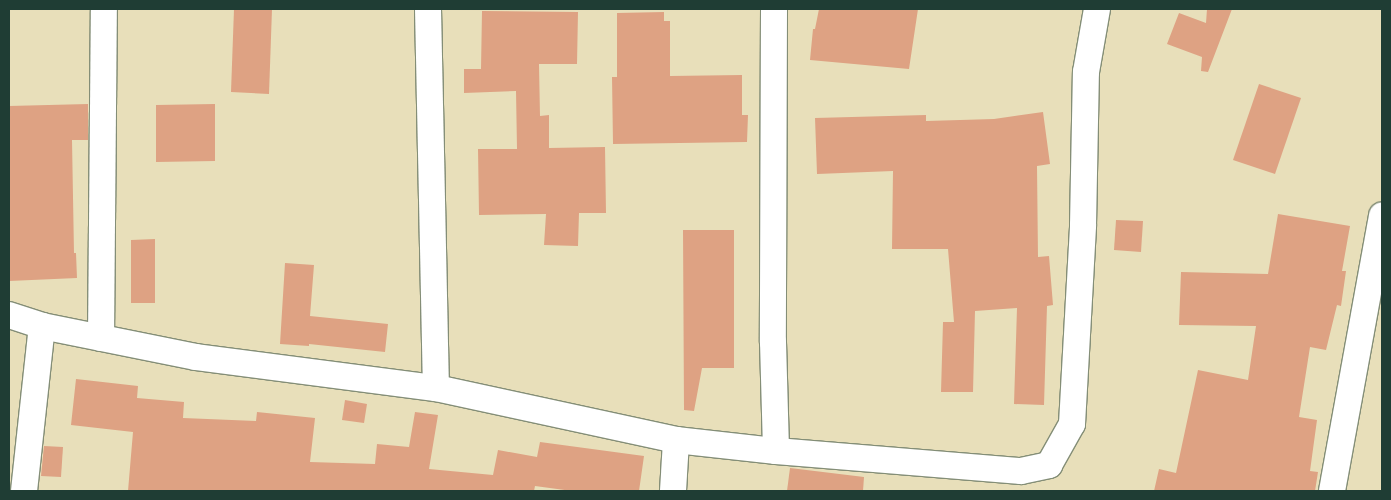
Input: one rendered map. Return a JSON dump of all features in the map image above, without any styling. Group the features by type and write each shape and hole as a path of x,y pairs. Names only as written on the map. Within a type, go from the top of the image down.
{"street":[{"path":"101,338 104,9"},
{"path":"428,9 436,388"},
{"path":"774,9 773,342 776,452"},
{"path":"9,315 42,326 196,357 436,388 676,440 1020,481 1049,465 1072,424 1083,225 1086,72 1097,9"},
{"path":"1332,491 1382,215"},
{"path":"24,491 42,326"},
{"path":"673,491 676,440"}],"building":[{"path":"234,9 272,9 269,94 231,92"},
{"path":"819,9 918,9 909,69 810,60 813,29 815,29"},
{"path":"1207,9 1232,9 1208,72 1201,71 1202,57 1167,44 1179,13 1206,23"},
{"path":"482,11 578,12 577,64 539,64 540,116 549,115 549,148 605,147 606,213 579,213 578,246 544,245 546,214 479,215 478,149 517,149 516,91 464,93 464,69 481,69"},
{"path":"664,12 664,21 670,21 670,76 742,75 742,115 748,115 747,142 613,144 612,77 617,77 617,13"},
{"path":"1259,84 1301,98 1275,174 1233,160"},
{"path":"88,104 88,140 72,140 74,253 76,253 77,278 9,281 9,106"},
{"path":"215,104 215,161 156,162 156,105"},
{"path":"1043,112 1050,164 1037,166 1038,257 1049,256 1053,305 1047,306 1044,405 1014,404 1017,308 975,311 973,392 941,392 943,322 954,322 948,249 892,249 893,171 817,174 815,118 926,115 926,121 994,119"},
{"path":"1278,214 1350,226 1342,271 1346,271 1341,306 1337,305 1326,350 1310,347 1299,417 1317,420 1310,471 1318,472 1315,491 1154,491 1159,469 1176,473 1198,370 1248,380 1256,326 1179,325 1181,272 1268,274"},
{"path":"1116,220 1143,221 1141,252 1114,250"},
{"path":"683,230 734,230 734,368 702,368 694,411 684,410"},
{"path":"155,239 155,303 131,303 131,240"},
{"path":"285,263 314,265 310,316 388,324 385,352 309,344 309,346 280,344"},
{"path":"76,379 138,386 137,398 184,402 183,418 256,421 257,412 315,418 310,462 375,464 377,444 409,447 415,412 438,415 429,469 493,475 498,450 537,457 540,442 644,456 639,491 572,491 535,486 534,491 128,491 133,432 71,425"},
{"path":"345,400 367,404 364,423 342,420"},
{"path":"44,446 63,447 61,477 41,476"},
{"path":"790,468 864,477 863,491 787,491"}]}
